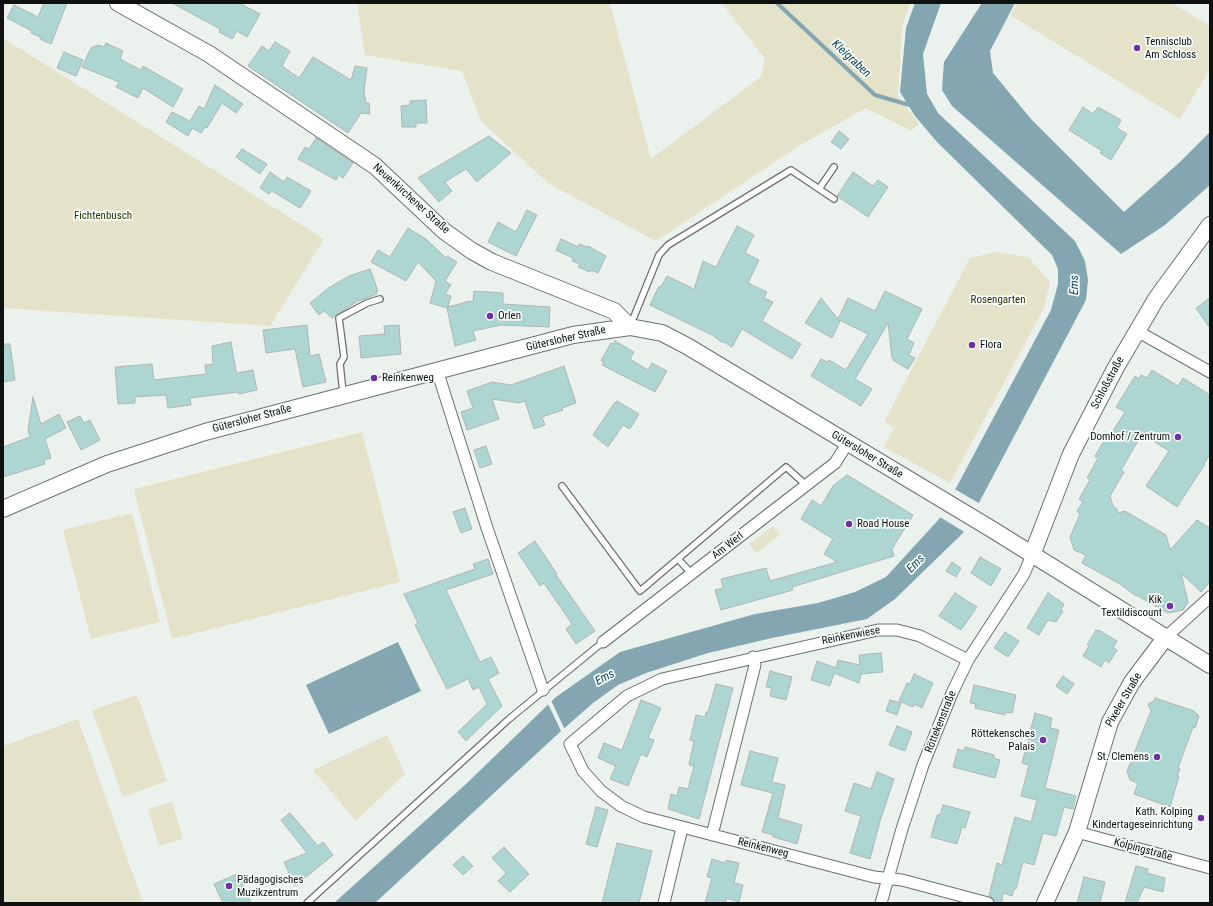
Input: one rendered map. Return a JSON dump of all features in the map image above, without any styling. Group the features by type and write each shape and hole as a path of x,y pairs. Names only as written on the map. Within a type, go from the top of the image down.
{"main road":[{"name":"Neuenkirchener Straße","path":"118,3 209,54 375,166 444,231 472,251 492,262 614,311 630,327"},
{"name":"Schloßstraße","path":"1032,555 1072,454 1115,369 1175,271 1210,225"},
{"name":"Gütersloher Straße","path":"3,509 115,461 205,432 573,335 630,327 662,333 687,346 982,524 1164,638 1210,665"},
{"name":"Pixeler Straße","path":"1044,903 1077,832 1110,722 1132,682 1164,638"}],"street":[{"path":"1137,331 1210,372"},
{"path":"437,370 487,528 543,690"},
{"name":"Am Werl","path":"603,642 835,463 848,444"},
{"name":"Röttekenstraße","path":"881,903 923,766 952,693 968,660 1024,574 1032,555"},
{"path":"1164,638 1210,597"},
{"name":"Reinkenwiese","path":"570,744 627,696 662,679 753,657 878,630 897,630 920,636 968,660"},
{"path":"712,835 755,666 753,657"},
{"name":"Reinkenweg","path":"570,744 583,771 601,791 621,806 644,818 874,877 902,880 988,903"},
{"path":"664,903 682,828"},
{"name":"Kolpingstraße","path":"1077,832 1210,868"}],"lane":[{"path":"819,189 834,167"},
{"path":"630,327 659,255 668,245 791,170 834,199"},
{"path":"343,396 340,364 344,356 339,318 367,303 380,299"},
{"path":"562,486 640,591 786,466 806,485"},
{"path":"678,559 692,574"},
{"path":"307,903 508,719 603,642"}],"green space":[{"path":"357,3 610,3 651,159 761,77 765,59 722,3 910,3 902,26 898,96 919,124 911,131 866,108 802,144 656,241 549,184 481,121 462,71 365,55"},
{"name":"Tennisclub Am Schloss","path":"1017,3 1172,3 1210,26 1210,69 1180,119 1010,15"},
{"name":"Fichtenbusch","path":"3,38 324,239 270,326 3,308"},
{"name":"Rosengarten","path":"996,252 1028,257 1050,282 1044,308 950,483 884,447 894,428 884,422 970,258"},
{"path":"362,432 400,582 172,639 134,489"},
{"path":"132,513 160,622 91,639 63,530"},
{"path":"773,526 780,535 756,553 749,544"},
{"path":"137,695 167,781 123,797 92,710"},
{"path":"78,719 143,903 3,903 3,746"},
{"path":"387,735 405,774 356,821 313,770"},
{"path":"172,802 183,839 159,846 148,809"}],"water":[{"name":"Ems","path":"915,3 941,3 923,54 927,94 938,113 1075,241 1085,261 1088,280 1086,300 963,533 895,599 867,619 772,638 708,653 646,673 618,685 593,703 560,732 375,903 334,903 466,784 556,697 620,652 755,614 818,603 855,592 886,577 940,518 1051,310 1058,284 1058,269 1052,255 937,142 915,116 900,92 906,28"},
{"path":"982,3 1015,3 990,51 993,73 1031,119 1124,212 1181,161 1210,132 1210,185 1165,225 1121,254 952,106 942,90 944,62"},
{"path":"398,642 421,691 329,734 306,685"}],"pier":[{"path":"953,488 982,505 966,533 938,516"},
{"path":"551,700 565,730 562,733 548,704"}],"building":[{"path":"44,3 67,3 51,44 31,33 32,31 7,18 14,5 38,17"},
{"path":"172,3 239,3 260,14 247,37 237,31 232,39 219,32 220,29"},
{"path":"275,42 290,51 282,66 299,78 313,57 351,80 355,66 367,68 364,91 366,103 369,103 370,114 361,113 348,133 248,66 262,46 269,51"},
{"path":"106,43 123,51 120,59 141,70 143,66 183,89 173,107 143,88 138,98 116,87 119,82 82,67 91,48 98,45 104,47"},
{"path":"64,52 83,60 76,76 57,68"},
{"path":"215,85 243,104 236,113 222,103 207,128 205,127 201,133 192,128 188,136 166,122 172,112 190,121 199,106 204,109"},
{"path":"426,100 427,123 416,123 416,127 402,127 401,106 410,105 410,101"},
{"path":"1083,107 1093,114 1098,107 1121,120 1117,128 1127,134 1111,160 1100,153 1102,151 1069,130"},
{"path":"839,131 849,139 841,149 831,142"},
{"path":"489,136 511,153 477,182 466,169 445,182 452,191 439,202 418,178"},
{"path":"316,138 353,163 343,178 339,175 336,180 298,159 305,147 309,149"},
{"path":"242,149 267,164 260,174 236,157"},
{"path":"270,172 284,182 287,177 311,191 300,208 272,191 269,194 260,188"},
{"path":"853,172 873,186 878,180 888,187 868,217 837,196"},
{"path":"527,210 537,215 516,256 488,242 498,222 516,232"},
{"path":"737,226 754,235 745,253 759,260 748,283 767,292 764,298 773,302 762,321 801,344 792,359 742,329 732,347 724,342 723,343 712,335 650,305 659,286 661,287 667,276 694,289 703,261 716,267"},
{"path":"408,228 426,239 446,258 447,256 457,262 445,281 451,285 445,294 451,296 448,307 470,301 473,302 474,291 503,293 503,304 550,307 549,327 501,325 473,331 476,340 455,346 447,308 430,303 436,281 418,262 406,281 371,262 378,250 390,257"},
{"path":"561,239 578,247 579,244 588,246 606,256 598,273 591,270 590,272 578,267 580,264 572,261 573,258 556,250"},
{"path":"370,269 378,291 376,291 377,294 358,301 332,318 324,311 319,315 310,303 330,287 349,276"},
{"path":"885,291 922,309 907,339 914,343 909,355 915,358 908,369 894,361 892,358 888,323 855,379 872,389 861,406 811,376 821,359 827,362 829,360 846,370 868,334 839,320 840,321 832,338 805,323 821,298 838,319 848,298 875,311"},
{"path":"1210,298 1210,328 1196,308"},
{"path":"307,325 310,356 319,354 326,382 303,387 295,349 266,353 263,330"},
{"path":"399,325 401,354 361,358 359,336 385,334 384,326"},
{"path":"615,341 634,352 630,359 648,370 652,363 667,371 655,392 602,365 604,362 601,361 611,343 614,344"},
{"path":"231,342 236,371 238,373 253,370 257,390 239,394 238,392 190,398 191,405 168,408 166,395 135,397 135,403 118,404 115,367 152,364 154,380 206,374 205,365 213,364 212,346"},
{"path":"3,344 10,344 15,380 3,382"},
{"path":"564,366 576,403 562,408 563,410 542,417 545,425 534,429 525,401 519,403 492,399 499,419 467,430 461,412 473,408 467,391 492,382 511,385"},
{"path":"1152,370 1178,386 1183,378 1210,395 1210,454 1177,507 1146,486 1169,451 1142,434 1121,470 1124,472 1110,496 1113,506 1117,509 1118,513 1125,511 1166,535 1170,550 1197,520 1210,528 1210,582 1201,592 1181,573 1188,602 1183,610 1168,613 1136,596 1120,584 1082,563 1086,555 1074,550 1070,537 1080,514 1077,511 1083,502 1079,499 1090,480 1087,478 1098,458 1095,456 1107,436 1109,437 1125,412 1116,407 1135,376 1139,379 1141,375 1147,378"},
{"path":"33,397 41,424 59,414 66,428 45,439 51,458 44,460 45,464 3,477 3,447 30,437 28,430"},
{"path":"617,401 639,414 630,429 623,425 608,447 593,435"},
{"path":"80,416 84,423 90,420 100,440 81,450 67,422"},
{"path":"486,446 492,464 480,468 474,450"},
{"path":"847,475 913,515 892,549 894,556 792,587 793,590 721,610 715,590 723,588 721,579 766,568 770,581 837,562 824,554 833,539 801,519 812,500 821,506 833,486"},
{"path":"465,508 472,529 461,533 453,512"},
{"path":"535,541 557,574 556,575 595,631 576,644 566,629 572,624 544,583 540,586 518,553"},
{"path":"980,557 1001,569 991,586 971,573"},
{"path":"488,559 493,574 446,590 480,662 491,657 499,673 488,679 502,706 466,741 458,732 487,704 479,687 473,690 468,679 447,689 415,625 418,623 404,594 475,569 473,564"},
{"path":"952,562 961,568 956,577 946,571"},
{"path":"955,593 977,607 961,630 939,616"},
{"path":"1048,593 1064,604 1061,610 1063,611 1056,622 1048,620 1039,635 1027,628"},
{"path":"1096,630 1099,630 1117,641 1113,648 1117,650 1109,663 1105,660 1101,667 1083,656 1089,646 1087,645"},
{"path":"1005,632 1019,641 1008,657 994,648"},
{"path":"881,653 883,672 861,674 859,683 834,673 830,686 811,680 817,661 836,668 838,660 860,665 859,655"},
{"path":"770,671 792,677 786,700 770,696 772,688 766,687"},
{"path":"914,674 933,683 922,708 914,704 913,707 899,701 907,683 910,684"},
{"path":"1063,676 1074,684 1067,694 1056,686"},
{"path":"716,684 733,688 699,819 668,809 671,794 677,796 679,787 688,789 694,766 689,765 694,741 690,740 696,715 705,717 706,712 708,712"},
{"path":"974,685 1016,695 1012,713 1005,712 1005,715 975,708 976,704 970,703"},
{"name":"St. Clemens","path":"1155,698 1194,711 1199,716 1195,728 1193,727 1178,768 1180,769 1177,775 1179,776 1170,807 1134,794 1138,783 1130,780 1127,771 1151,711 1148,704 1154,701"},
{"path":"641,700 661,708 648,738 654,740 647,757 641,754 628,786 610,779 616,766 598,758 604,743 622,750"},
{"path":"890,700 901,703 897,715 886,711"},
{"path":"1035,713 1052,718 1050,728 1059,730 1045,788 1076,796 1073,809 1064,807 1056,836 1043,833 1034,865 1023,862 1016,889 1014,889 1012,896 1003,893 1002,903 995,903 993,898 989,896 997,863 1002,865 1015,817 1031,822 1037,800 1021,796 1029,765 1022,763"},
{"path":"897,726 912,732 905,751 889,745"},
{"path":"965,747 994,755 994,758 1000,760 995,778 953,767 958,749 964,751"},
{"path":"750,751 778,758 772,782 785,785 778,818 802,825 797,844 762,832 773,793 741,785"},
{"path":"877,772 894,779 880,821 870,859 850,853 861,816 845,811 854,783 871,789"},
{"path":"943,805 970,812 965,828 962,827 957,844 931,837 937,815 940,815"},
{"path":"596,807 608,810 597,847 586,844"},
{"path":"290,813 318,846 323,842 333,855 295,886 284,862 307,853 281,820"},
{"path":"617,843 652,851 639,903 602,903"},
{"path":"504,847 529,874 510,892 498,881 506,873 492,858"},
{"path":"463,856 473,866 463,875 453,865"},
{"path":"712,859 725,863 726,860 739,863 734,883 743,885 739,902 726,898 726,903 705,903 712,878 707,877"},
{"path":"1136,866 1148,869 1147,873 1165,878 1163,892 1144,887 1137,903 1125,903"},
{"name":"Pädagogisches Muzikzentrum","path":"237,874 251,903 223,903 214,884"},
{"path":"1084,877 1105,882 1100,903 1077,903"}],"waterway":[{"name":"Kleigraben","path":"777,3 875,95 913,106"}],"place":[{"name":"Tennisclub Am Schloss","path":"1137,48"},
{"name":"Orlen","path":"490,316"},
{"name":"Flora","path":"972,345"},
{"name":"Reinkenweg","path":"374,378"},
{"name":"Domhof / Zentrum","path":"1178,437"},
{"name":"Road House","path":"849,524"},
{"name":"Kik Textildiscount","path":"1170,606"},
{"name":"Röttekensches Palais","path":"1043,740"},
{"name":"St. Clemens","path":"1157,757"},
{"name":"Kath. Kolping Kindertageseinrichtung","path":"1201,818"},
{"name":"Pädagogisches Muzikzentrum","path":"229,886"}]}
